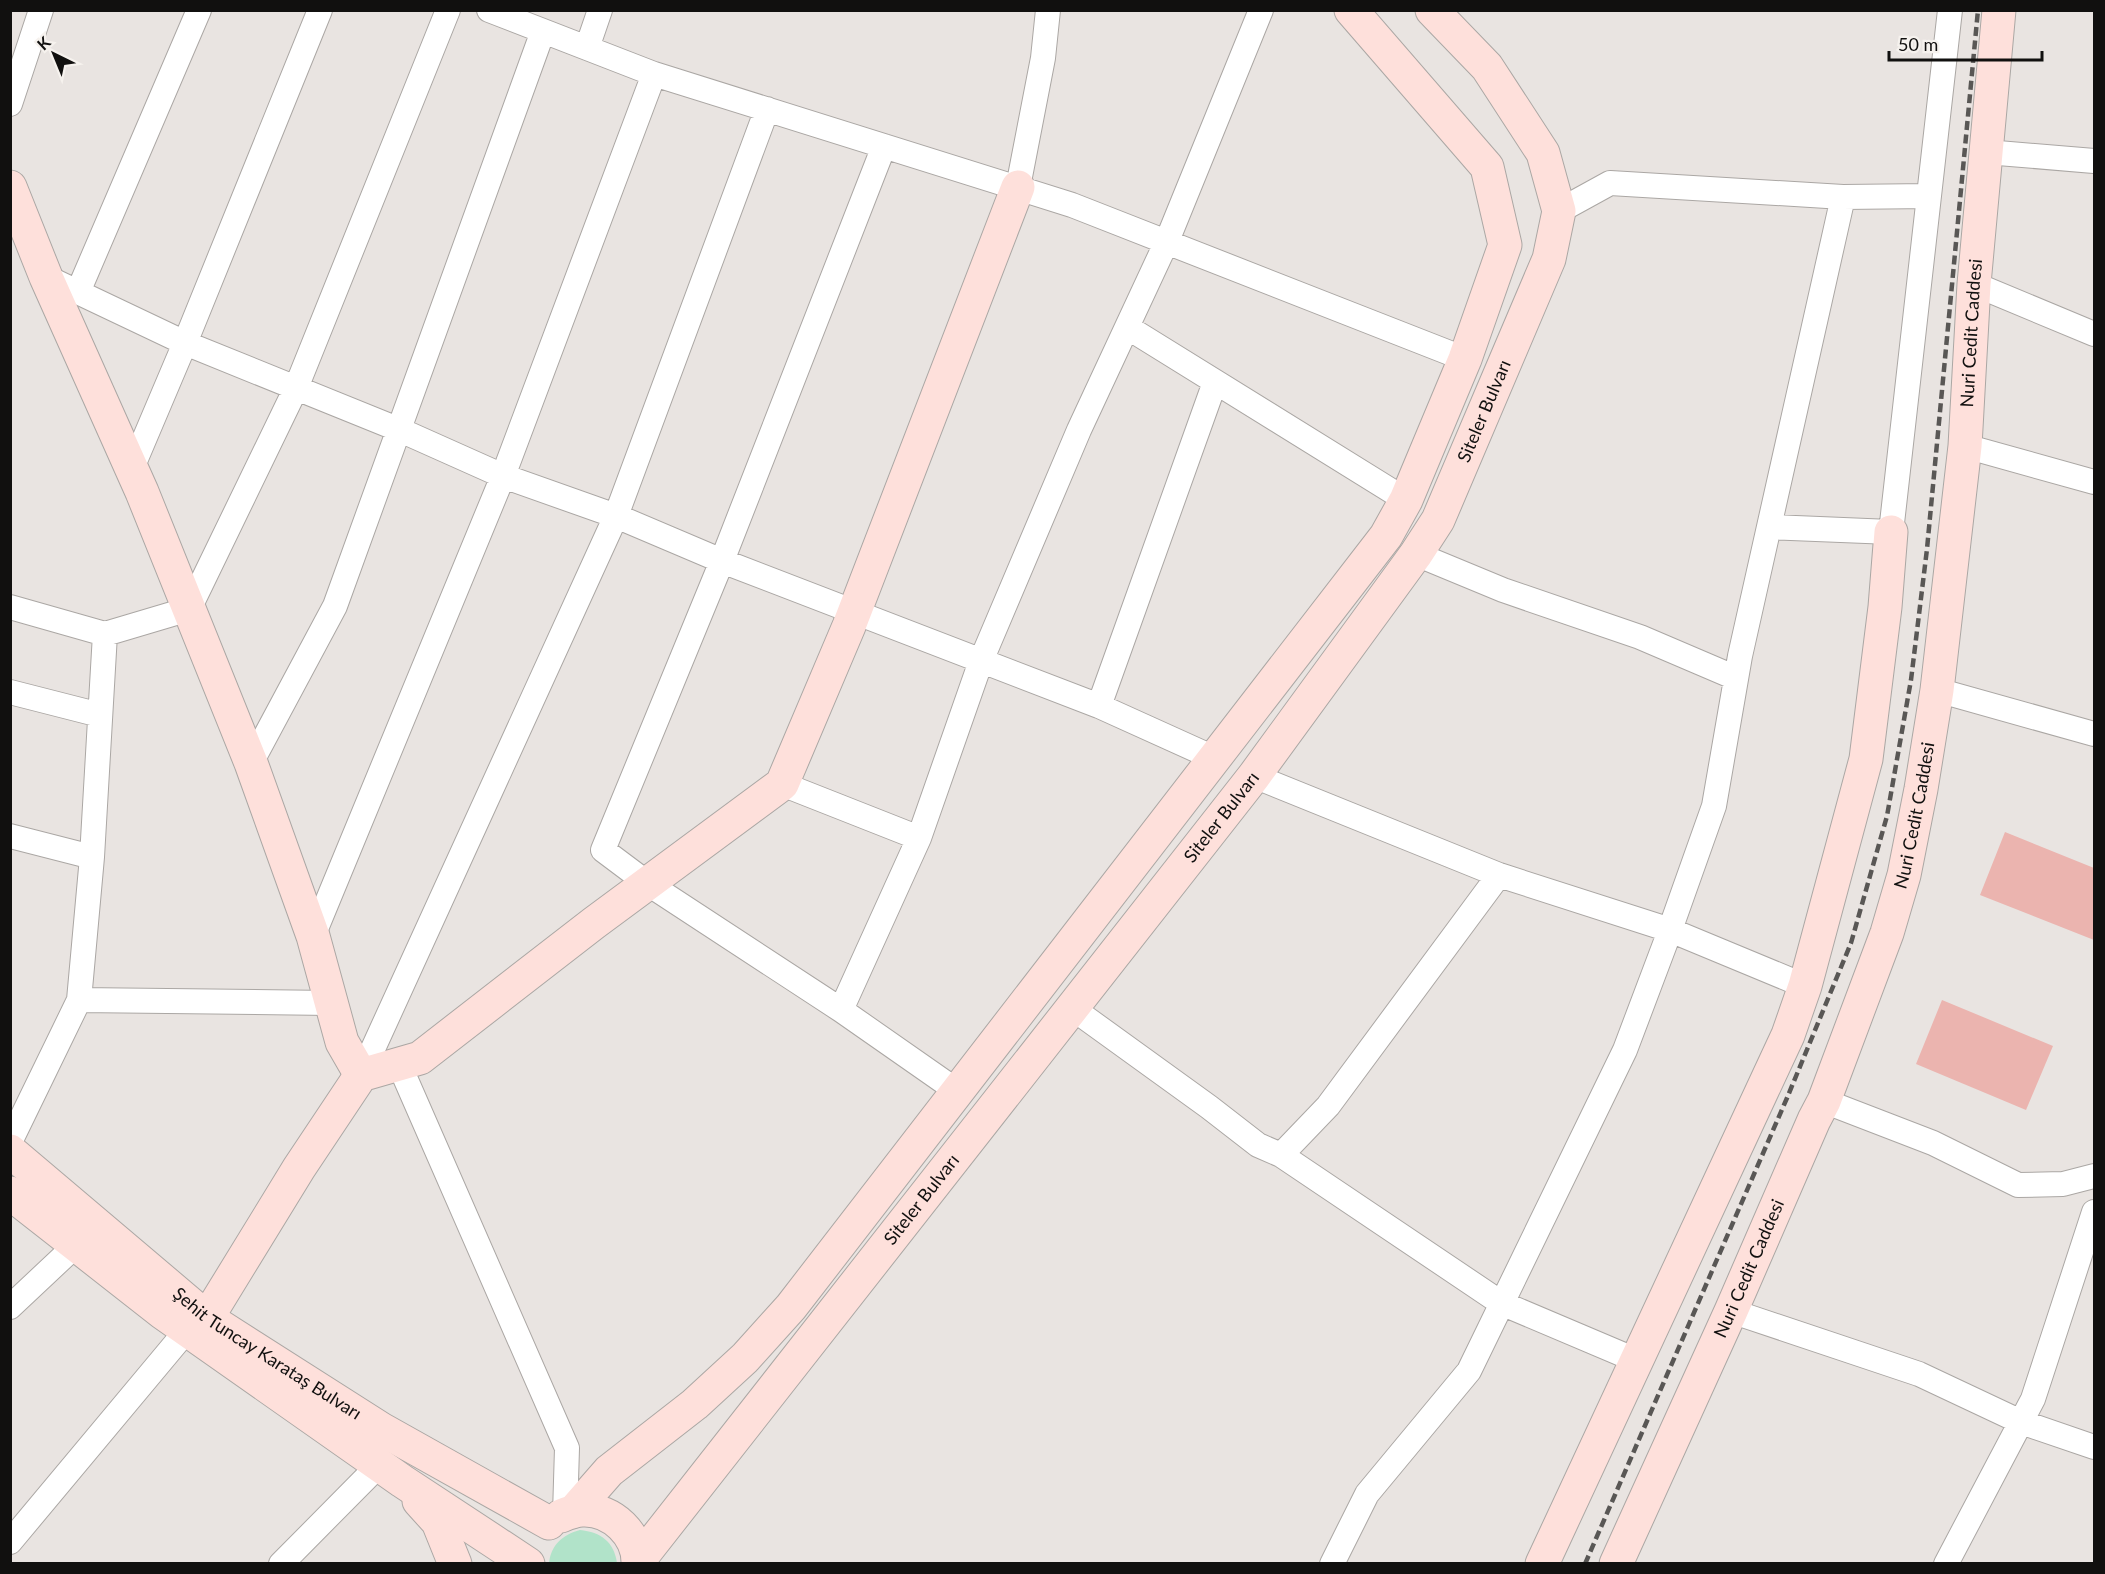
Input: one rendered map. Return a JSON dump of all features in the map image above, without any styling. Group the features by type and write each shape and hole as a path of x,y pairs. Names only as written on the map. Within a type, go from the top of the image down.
{"main road":[{"name":"Siteler Bulvarı","path":"530,1563 538,1538 609,1471 694,1404 745,1358 791,1307 1386,536 1406,500 1465,359 1505,245 1487,167 1351,10"},
{"name":"Siteler Bulvarı","path":"638,1562 1254,776 1416,554 1438,520 1549,259 1559,211 1543,153 1486,67 1432,10"},
{"name":"Nuri Cedit Caddesi","path":"1616,1563 1824,1101 1887,933 1904,875 1937,690 1965,446 1974,284 1999,10"},
{"path":"197,1324 360,1075 420,1058 782,783 854,612 1018,187"},
{"path":"13,213 45,277 132,468 251,763 313,936 342,1042 360,1075"},
{"path":"1542,1563 1788,1035 1805,986 1866,759 1892,532"},
{"name":"Şehit Tuncay Karataş Bulvarı","path":"10,1151 197,1324 390,1473 530,1563"},
{"name":"Şehit Tuncay Karataş Bulvarı","path":"10,1193 163,1314 197,1324 381,1429 563,1516"},
{"path":"390,1473 438,1522 455,1563"},
{"path":"563,1516 586,1510 604,1514 619,1522 630,1534 638,1562"}],"street":[{"path":"10,104 41,10"},
{"path":"78,292 199,10"},
{"path":"132,468 320,10"},
{"path":"10,607 105,633 189,609 296,388 448,10"},
{"path":"489,10 654,74 1018,187 1167,241 1465,359"},
{"path":"587,48 600,10"},
{"path":"1018,187 1043,58 1048,10"},
{"path":"841,1010 919,838 981,661 1079,430 1167,241 1261,10"},
{"path":"1769,527 1892,532 1950,10"},
{"path":"251,763 335,606 543,31"},
{"path":"313,936 503,476 654,74"},
{"path":"360,1075 616,516 767,110"},
{"path":"884,146 722,561 603,850 648,883 841,1010 957,1091"},
{"path":"1986,152 2094,161"},
{"path":"1559,211 1610,183 1843,197 1929,196"},
{"path":"1332,1563 1367,1494 1468,1371 1625,1050 1670,930 1714,806 1736,678 1843,197"},
{"path":"45,277 185,343 400,430 503,476 616,516 722,561 1099,706 1214,758"},
{"path":"1974,284 2094,334"},
{"path":"1127,327 1406,500"},
{"path":"1099,706 1215,382"},
{"path":"1965,446 2094,482"},
{"path":"1416,554 1503,590 1641,637 1736,678"},
{"path":"10,1142 79,1000 92,857 105,633"},
{"path":"1937,690 2069,725 2094,734"},
{"path":"10,692 100,716"},
{"path":"1254,776 1499,875 1670,930 1805,986"},
{"path":"782,783 919,838"},
{"path":"10,836 92,857"},
{"path":"1281,1155 1328,1106 1499,875"},
{"path":"79,1000 331,1003"},
{"path":"1072,1008 1258,1145 1281,1155 1501,1303 1638,1361"},
{"path":"399,1064 567,1448 563,1516"},
{"path":"1824,1101 1933,1143 2018,1185 2063,1184 2094,1176"},
{"path":"1946,1563 2032,1399 2094,1212"},
{"path":"10,1308 76,1245"},
{"path":"1731,1311 1919,1374 2020,1422 2094,1447"},
{"path":"10,1542 197,1324"},
{"path":"281,1563 390,1473"}],"green space":[{"path":"580,1530 594,1533 605,1539 613,1549 617,1563 549,1563 552,1551 558,1542"}],"building":[{"path":"2005,832 2094,868 2094,940 1980,895"},
{"path":"1942,1000 2053,1046 2026,1110 1916,1064"}],"railway":[{"path":"1585,1564 1787,1098 1851,943 1887,816 1911,680 1927,549 1978,10"}]}
